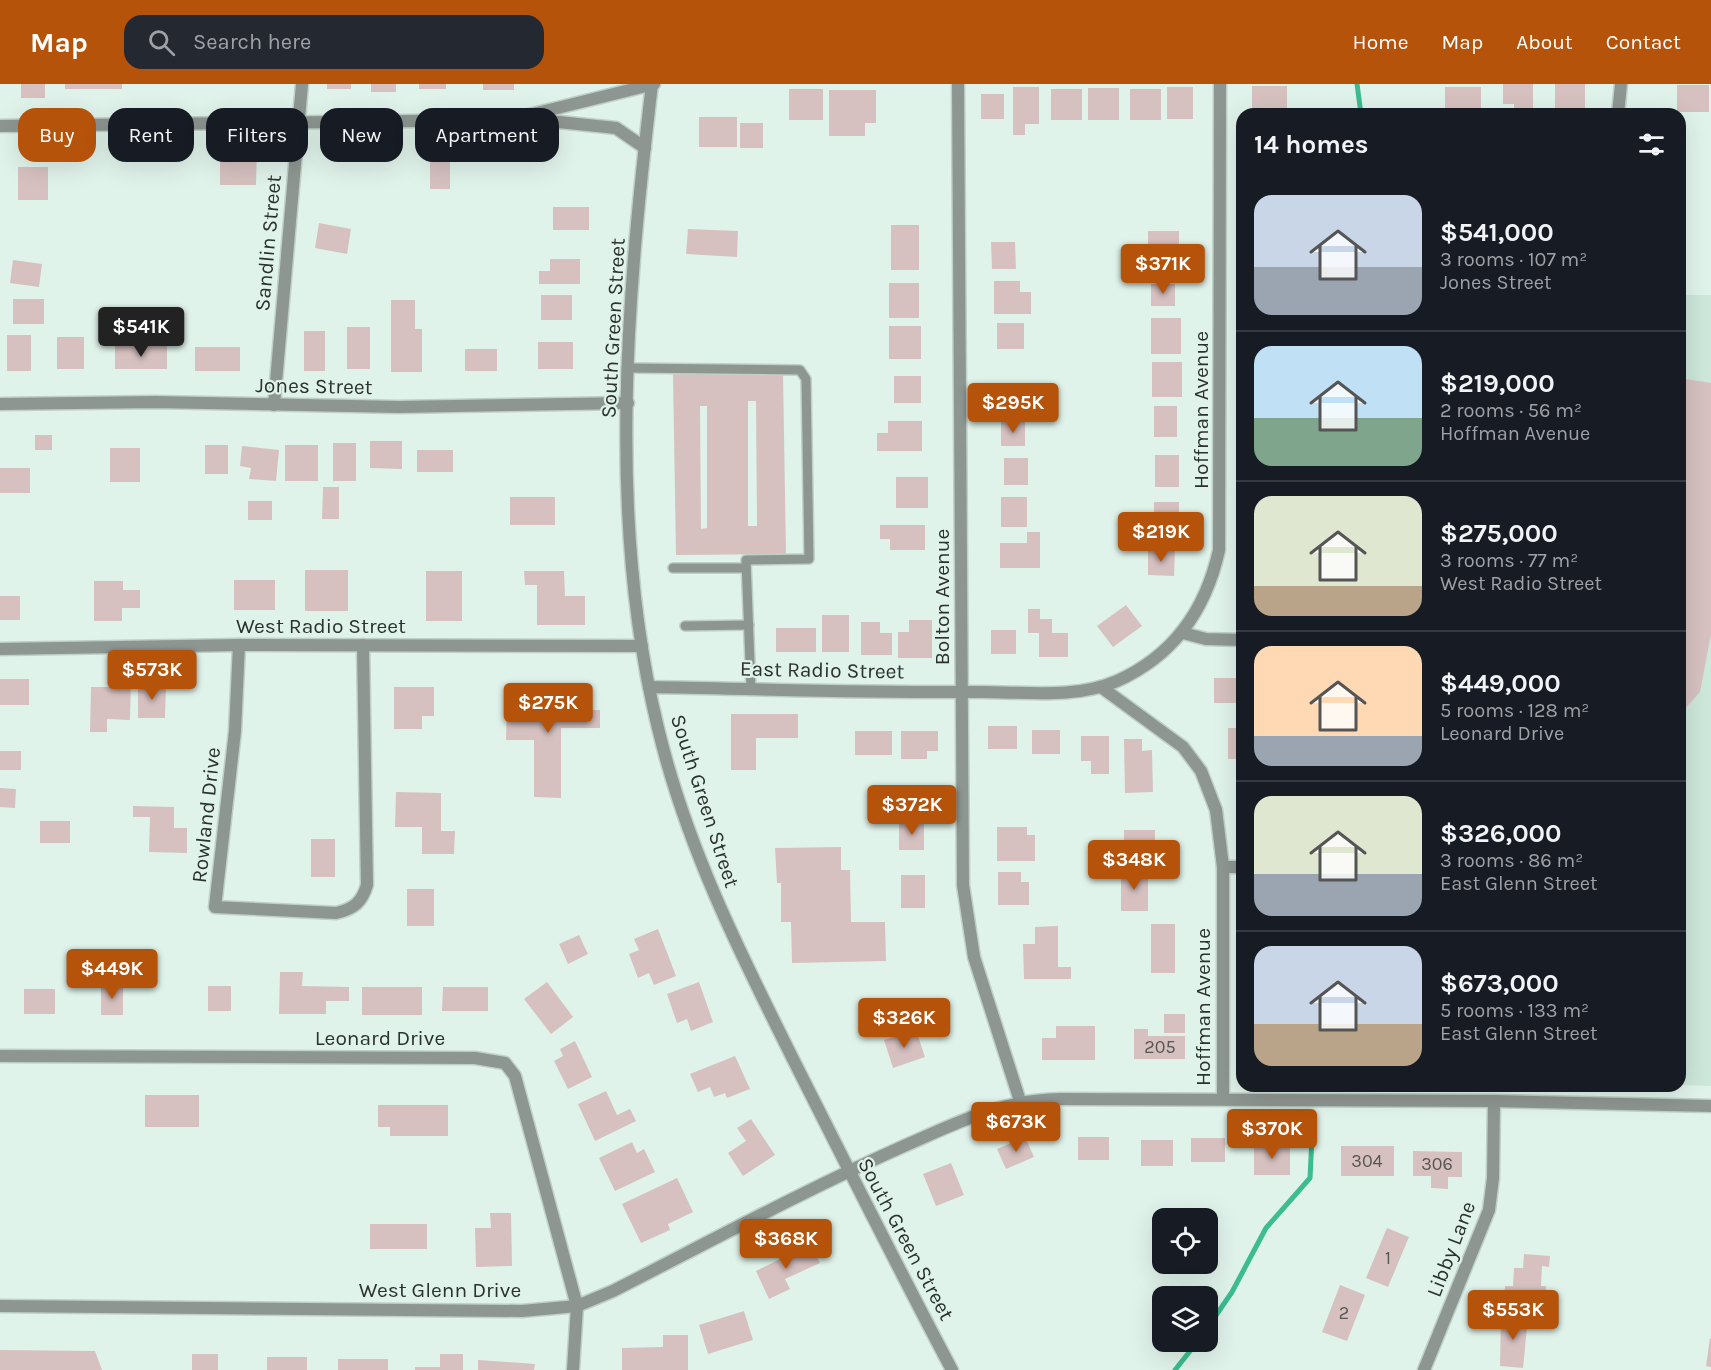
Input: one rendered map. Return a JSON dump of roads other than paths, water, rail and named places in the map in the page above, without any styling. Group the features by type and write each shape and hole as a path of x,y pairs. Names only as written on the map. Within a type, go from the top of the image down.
{"street":[{"name":"Sandlin Street","path":"299,108 302,84"},
{"path":"555,108 652,84"},
{"name":"South Green Street","path":"652,84 631,289 628,403 631,531 642,646 650,687 672,778 700,862 765,1004 848,1171 952,1370"},
{"name":"Bolton Avenue","path":"957,84 963,874 967,920 978,970 1020,1101"},
{"name":"Hoffman Avenue","path":"1220,84 1219,550 1202,602 1183,633 1140,668 1101,687 1175,739 1196,762 1206,781 1216,810 1223,867 1223,1099"},
{"path":"1619,108 1621,84"},
{"path":"308,122 415,122"},
{"path":"559,122 616,128 645,148"},
{"path":"0,126 206,123"},
{"name":"Sandlin Street","path":"274,405 294,162"},
{"name":"Jones Street","path":"0,404 155,402 399,407 628,403"},
{"path":"1183,633 1206,639 1236,640"},
{"name":"West Radio Street","path":"0,650 239,645 642,646"},
{"name":"Rowland Drive","path":"239,645 235,731 215,907 336,913 349,910 363,899 367,885 363,645"},
{"name":"East Radio Street","path":"650,687 1067,692 1101,687"},
{"path":"1223,867 1236,867"},
{"name":"Leonard Drive","path":"0,1056 500,1060 515,1076 577,1306 573,1370"},
{"name":"West Glenn Drive","path":"0,1306 522,1311 577,1306 613,1291 848,1171 990,1109 1020,1101 1223,1099 1494,1101 1711,1106"},
{"name":"Libby Lane","path":"1424,1370 1489,1210 1493,1178 1494,1101"}],"lane":[{"path":"629,368 800,370 806,379 809,559 746,560 751,689"},
{"path":"673,568 747,568"},
{"path":"685,626 749,625"}],"waterway":[{"path":"1357,84 1360,108"},
{"path":"1218,1312 1232,1292 1266,1228 1310,1178 1313,1117"},
{"path":"1175,1370 1189,1352"}]}
